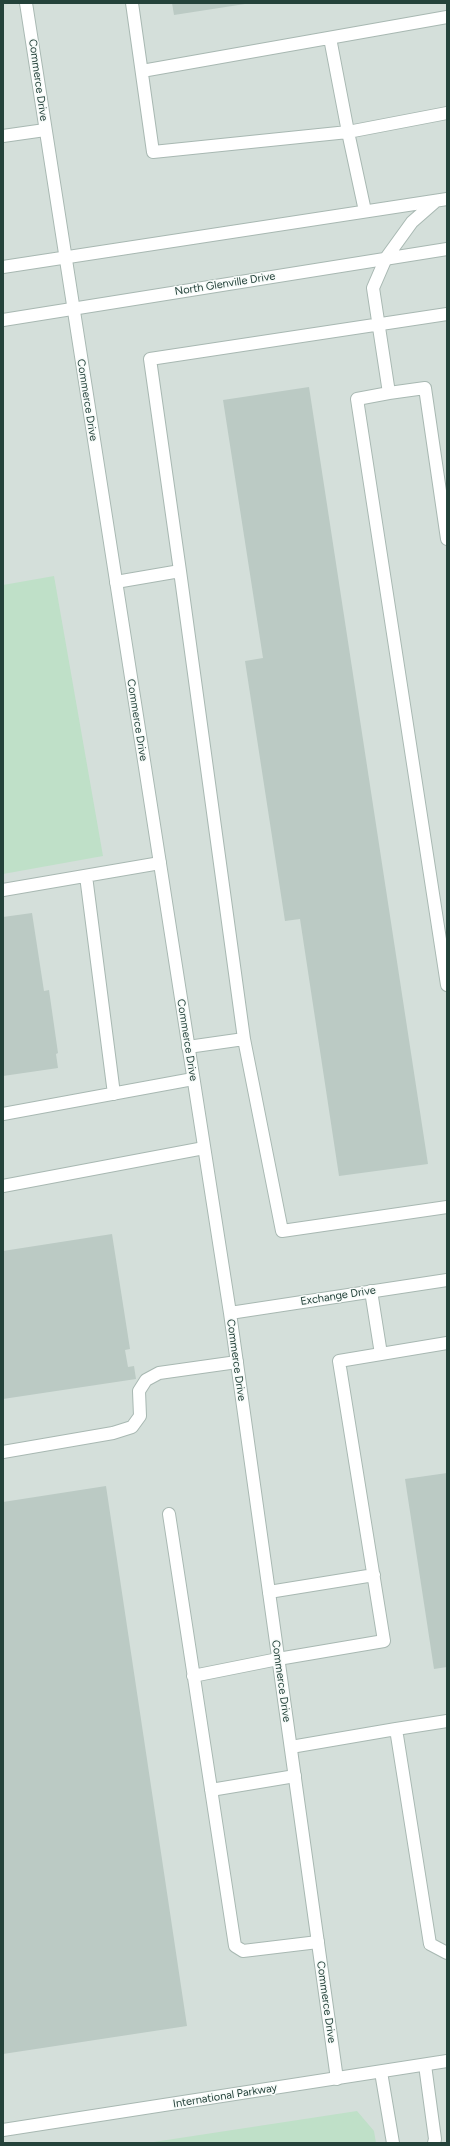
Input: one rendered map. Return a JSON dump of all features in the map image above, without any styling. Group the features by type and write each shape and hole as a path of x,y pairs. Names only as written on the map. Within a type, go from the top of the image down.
{"street":[{"name":"Commerce Drive","path":"26,3 64,257 230,1313 337,2079"},
{"path":"132,3 153,152 348,132 447,113"},
{"path":"142,71 447,17"},
{"path":"330,38 348,132 366,211"},
{"path":"3,136 45,130"},
{"path":"3,267 441,200"},
{"path":"389,393 373,288 386,258 412,222 441,200"},
{"name":"North Glenville Drive","path":"3,320 447,249"},
{"path":"447,314 150,359 244,1039 282,1231 447,1207"},
{"path":"447,539 424,388 357,399 447,985"},
{"path":"116,582 180,571"},
{"path":"3,890 160,864"},
{"path":"86,876 114,1094"},
{"path":"188,1047 244,1039"},
{"path":"3,1114 193,1079"},
{"path":"3,1186 204,1148"},
{"name":"Exchange Drive","path":"230,1313 447,1280"},
{"path":"371,1291 381,1354"},
{"path":"193,1676 278,1659 384,1641 339,1360 447,1344"},
{"path":"3,1452 113,1433 132,1427 140,1416 139,1391 146,1380 159,1373 237,1362"},
{"path":"169,1514 235,1946 242,1951 318,1942"},
{"path":"269,1592 374,1575"},
{"path":"291,1747 447,1722"},
{"path":"396,1729 430,1944 447,1953"},
{"path":"211,1790 295,1776"},
{"name":"International Parkway","path":"3,2130 447,2061"},
{"path":"425,2065 435,2139 434,2143"},
{"path":"381,2072 393,2143"}],"shaded area":[{"path":"3,3 447,3 447,2143 3,2143"}],"green space":[{"path":"54,576 103,856 3,874 3,585"},
{"path":"357,2111 374,2131 376,2143 147,2143"}],"building":[{"path":"172,3 245,3 245,4 174,15"},
{"path":"309,387 428,1164 339,1176 300,919 285,921 245,661 263,658 223,400"},
{"path":"32,913 44,991 49,990 58,1053 56,1054 58,1068 3,1076 3,917"},
{"path":"112,1234 130,1349 125,1350 128,1367 134,1366 136,1379 3,1399 3,1251"},
{"path":"447,1473 447,1667 434,1669 405,1479"},
{"path":"106,1486 187,2026 3,2054 3,1502"}]}
